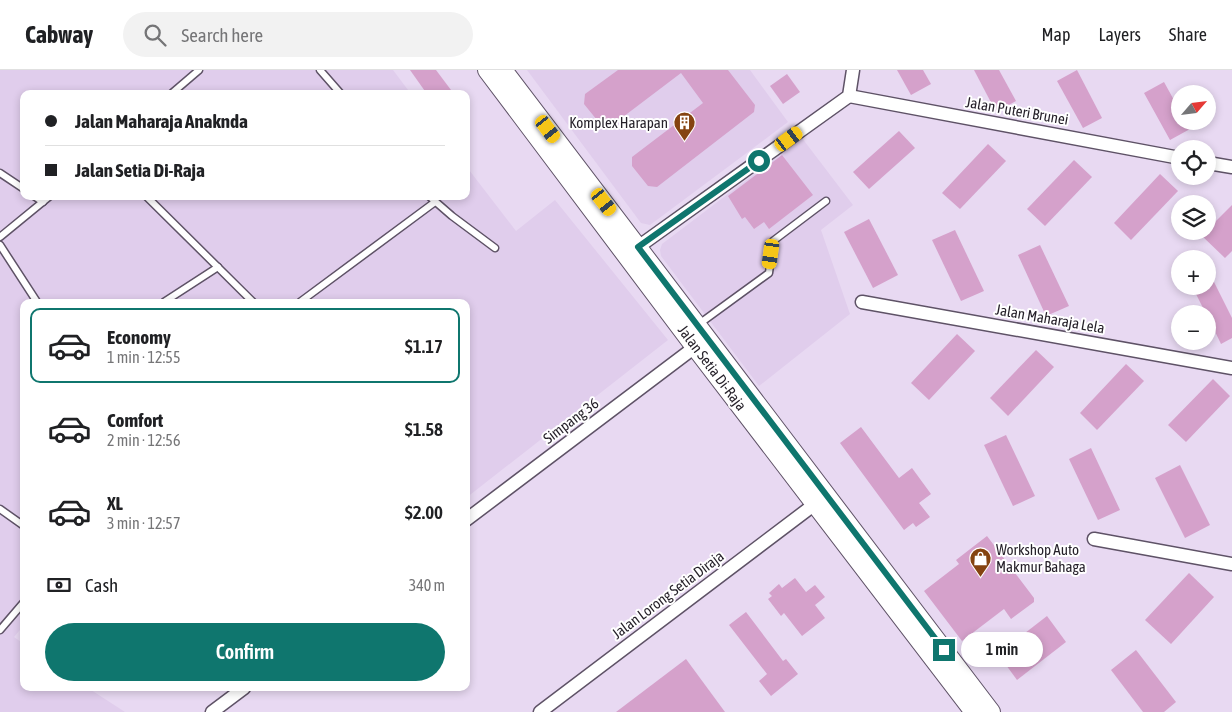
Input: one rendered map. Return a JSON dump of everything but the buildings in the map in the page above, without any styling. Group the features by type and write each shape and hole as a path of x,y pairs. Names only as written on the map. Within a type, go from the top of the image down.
{"main road":[{"name":"Jalan Setia Di-Raja","path":"487,70 974,712"},
{"name":"Jalan Setia Di-Raja","path":"503,70 991,712"}],"street":[{"path":"638,247 849,96 853,70"},
{"name":"Jalan Puteri Brunei","path":"849,96 1171,156"},
{"path":"1216,164 1232,167"},
{"name":"Jalan Maharaja Lela","path":"862,302 1232,368"},
{"name":"Simpang 36","path":"470,517 696,347"},
{"name":"Jalan Lorong Setia Diraja","path":"540,712 815,504"},
{"path":"1094,539 1232,564"},
{"path":"212,712 240,691"}],"lane":[{"path":"176,90 199,70"},
{"path":"320,70 338,90"},
{"path":"0,172 20,186"},
{"path":"0,237 45,200"},
{"path":"150,200 250,299"},
{"path":"698,325 769,273 773,241 826,201"},
{"path":"304,299 435,202 495,248"},
{"path":"0,245 35,299"},
{"path":"169,299 218,267"},
{"path":"0,508 20,523"},
{"path":"0,630 20,607"}],"shaded area":[{"path":"0,70 393,70 408,90 20,90 20,200 470,200 470,171 516,231 555,200 668,340 470,495 470,299 20,299 20,630 14,637 20,641 20,691 93,691 125,712 0,712"},
{"path":"527,70 750,70 788,122 650,225 641,223"},
{"path":"802,138 853,205 821,230 850,314 759,386 661,256 660,250 662,244"}],"place":[{"name":"Komplex Harapan","path":"684,142"},
{"name":"Workshop Auto Makmur Bahaga","path":"980,578"}],"route":[{"path":"759,161 638,247 944,650"}]}
